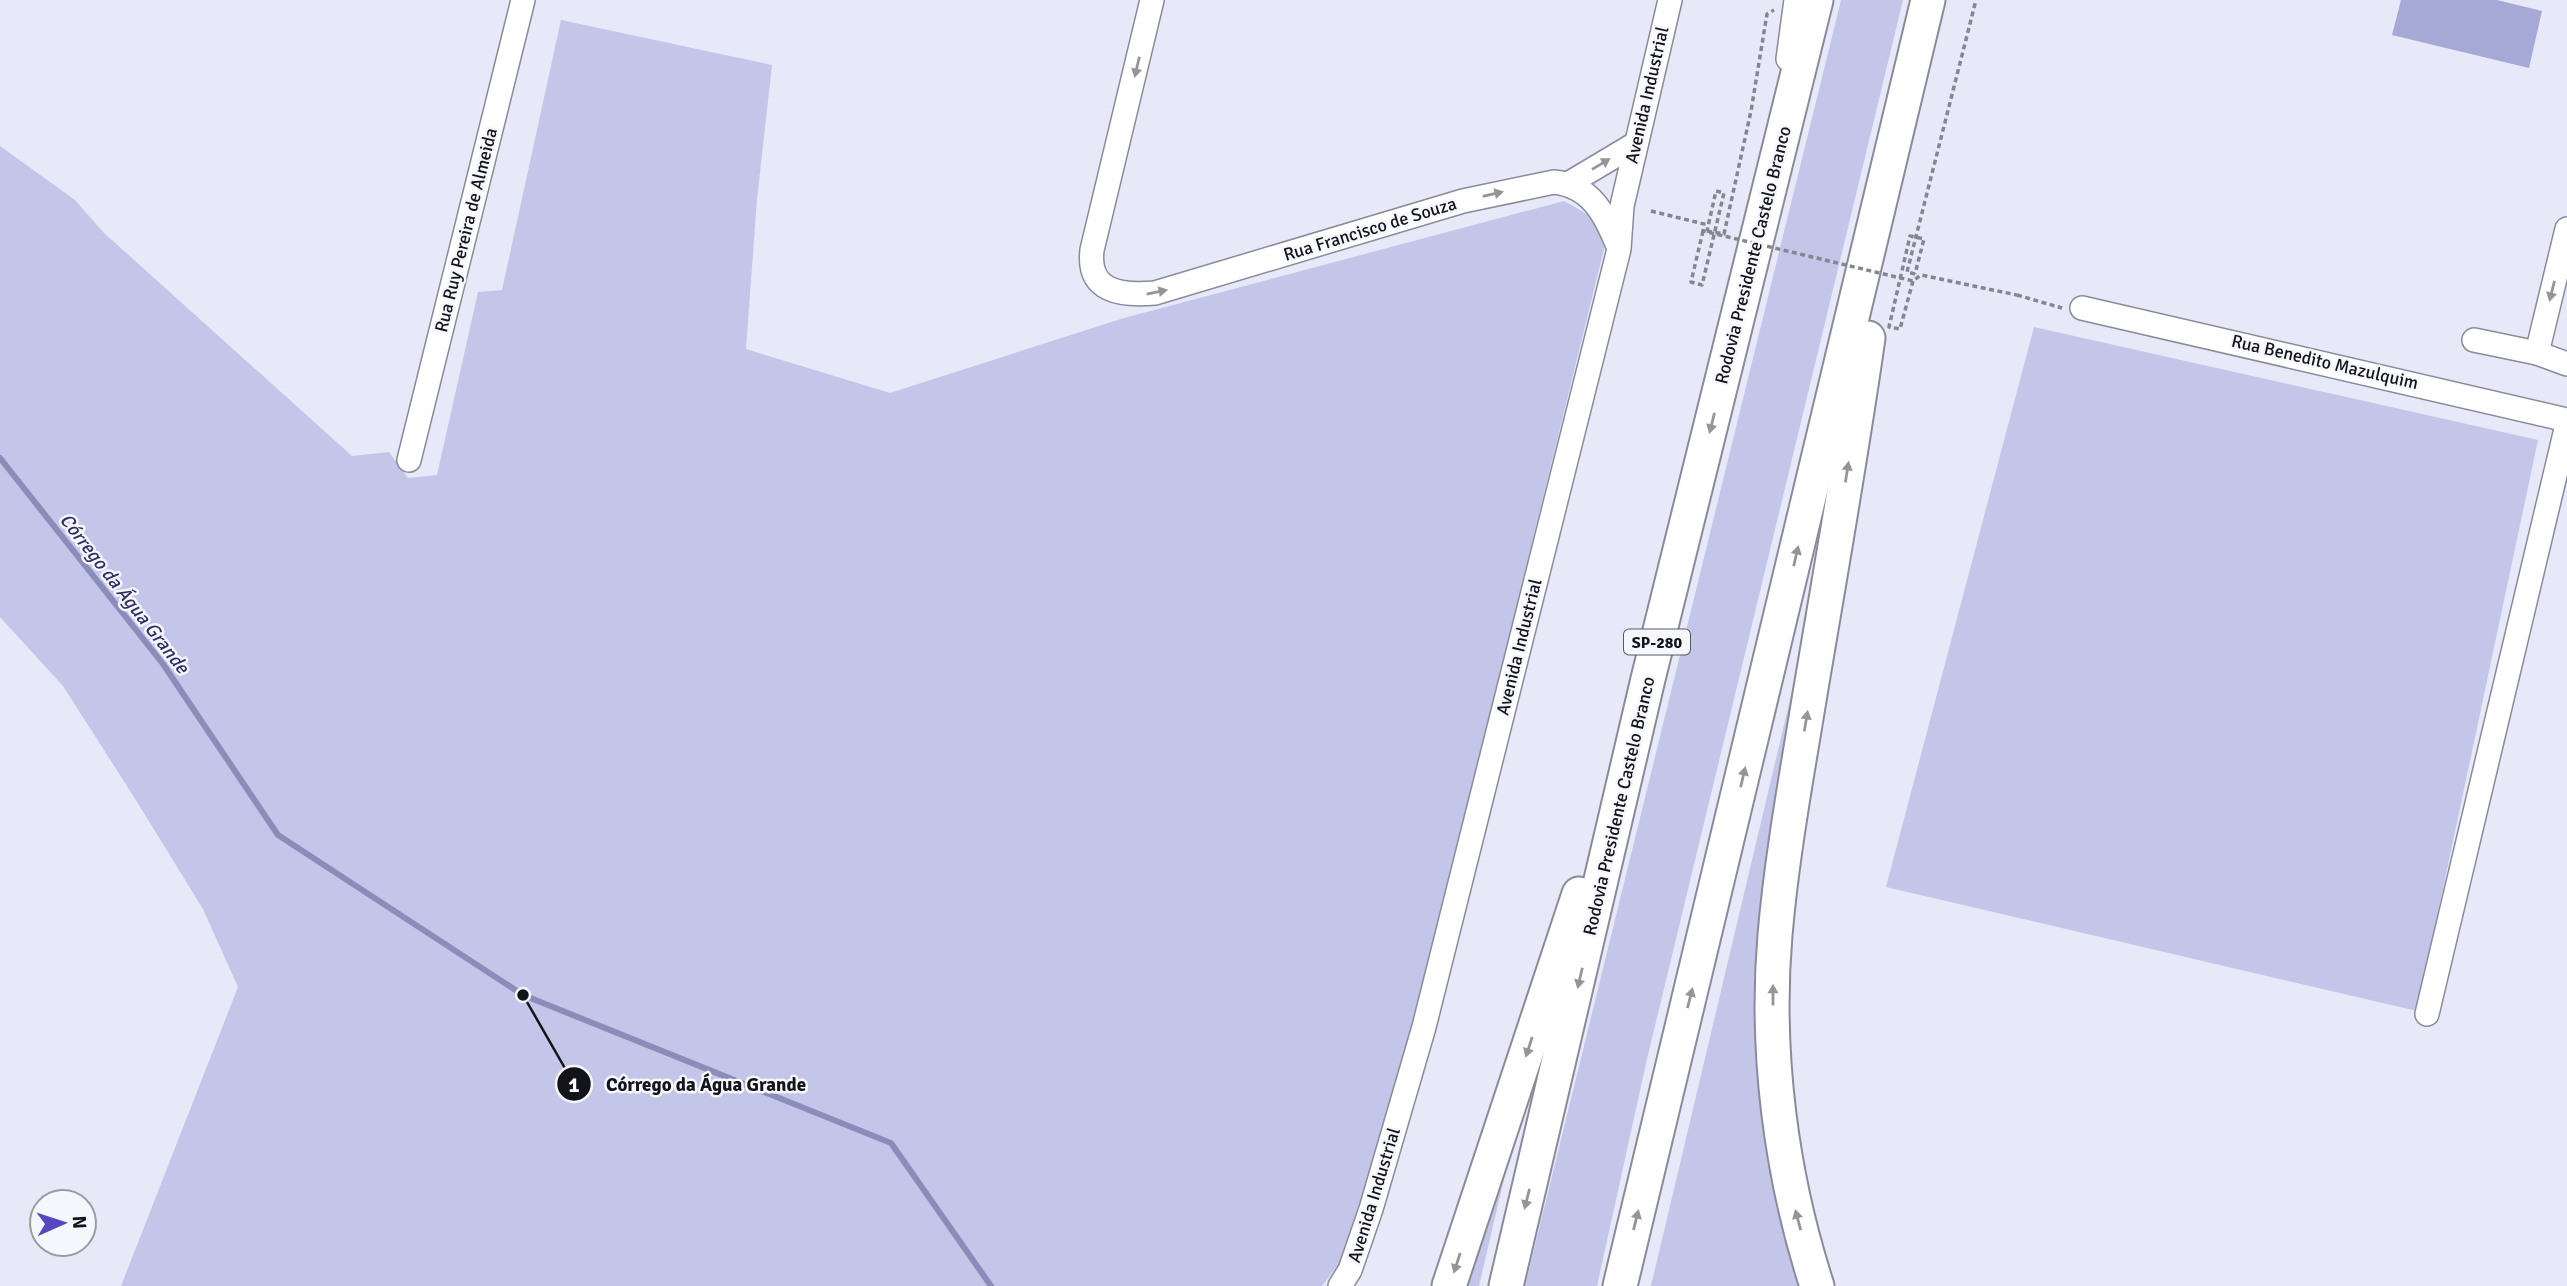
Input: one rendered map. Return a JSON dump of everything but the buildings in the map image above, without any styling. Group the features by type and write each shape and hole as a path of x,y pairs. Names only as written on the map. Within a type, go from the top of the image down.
{"highway":[{"name":"Rodovia Presidente Castelo Branco","path":"1506,1286 1648,679 1816,0"},
{"path":"1620,1286 1929,8"},
{"path":"1817,1286 1794,1207 1785,1157 1773,1035 1775,937 1790,813 1858,403 1897,132"},
{"path":"1449,1286 1648,679"}],"street":[{"name":"Rua Ruy Pereira de Almeida","path":"409,460 523,0"},
{"name":"Rua Francisco de Souza","path":"1152,0 1090,267 1094,277 1118,291 1156,293 1463,201 1533,185 1568,184"},
{"name":"Avenida Industrial","path":"1340,1286 1350,1270 1371,1209 1424,1027 1619,249 1622,206 1670,0"},
{"path":"1779,152 1796,0"},
{"path":"1568,184 1635,144"},
{"path":"1568,184 1580,189 1598,206 1619,249"},
{"path":"2536,353 2567,229"},
{"name":"Rua Benedito Mazulquim","path":"2082,308 2567,423"},
{"path":"2474,340 2536,353 2567,364"},
{"path":"2427,1014 2567,423"}],"path":[{"path":"1705,231 1724,234 1751,111 1767,14 1776,9 1778,0"},
{"path":"1976,0 1907,272 1915,274 1924,239 1910,236 1889,327 1900,329 1913,281 1921,275 2017,295 2059,308 2082,308"},
{"path":"1651,211 1704,224 1705,231 1691,282 1702,285 1724,193 1716,191 1705,231"},
{"path":"1705,231 1913,281"}],"shaded area":[{"path":"1841,0 1903,0 1647,1059 1597,1286 1525,1286"},
{"path":"561,20 772,65 757,199 746,349 890,393 1124,318 1564,201 1586,214 1597,225 1604,249 1414,1023 1362,1205 1341,1261 1322,1286 121,1286 238,987 203,909 63,686 0,617 0,146 75,200 103,232 352,456 389,452 408,478 437,475 478,292 502,290"},
{"path":"2034,327 2538,440 2417,1011 1886,887"},
{"path":"1812,607 1768,916 1807,1286 1651,1286"},
{"path":"1511,1149 1479,1286 1459,1286"}],"waterway":[{"name":"Córrego da Água Grande","path":"0,458 163,664 278,835 523,995 891,1143 991,1286"}],"place":[{"name":"Córrego da Água Grande","path":"523,995"}]}
